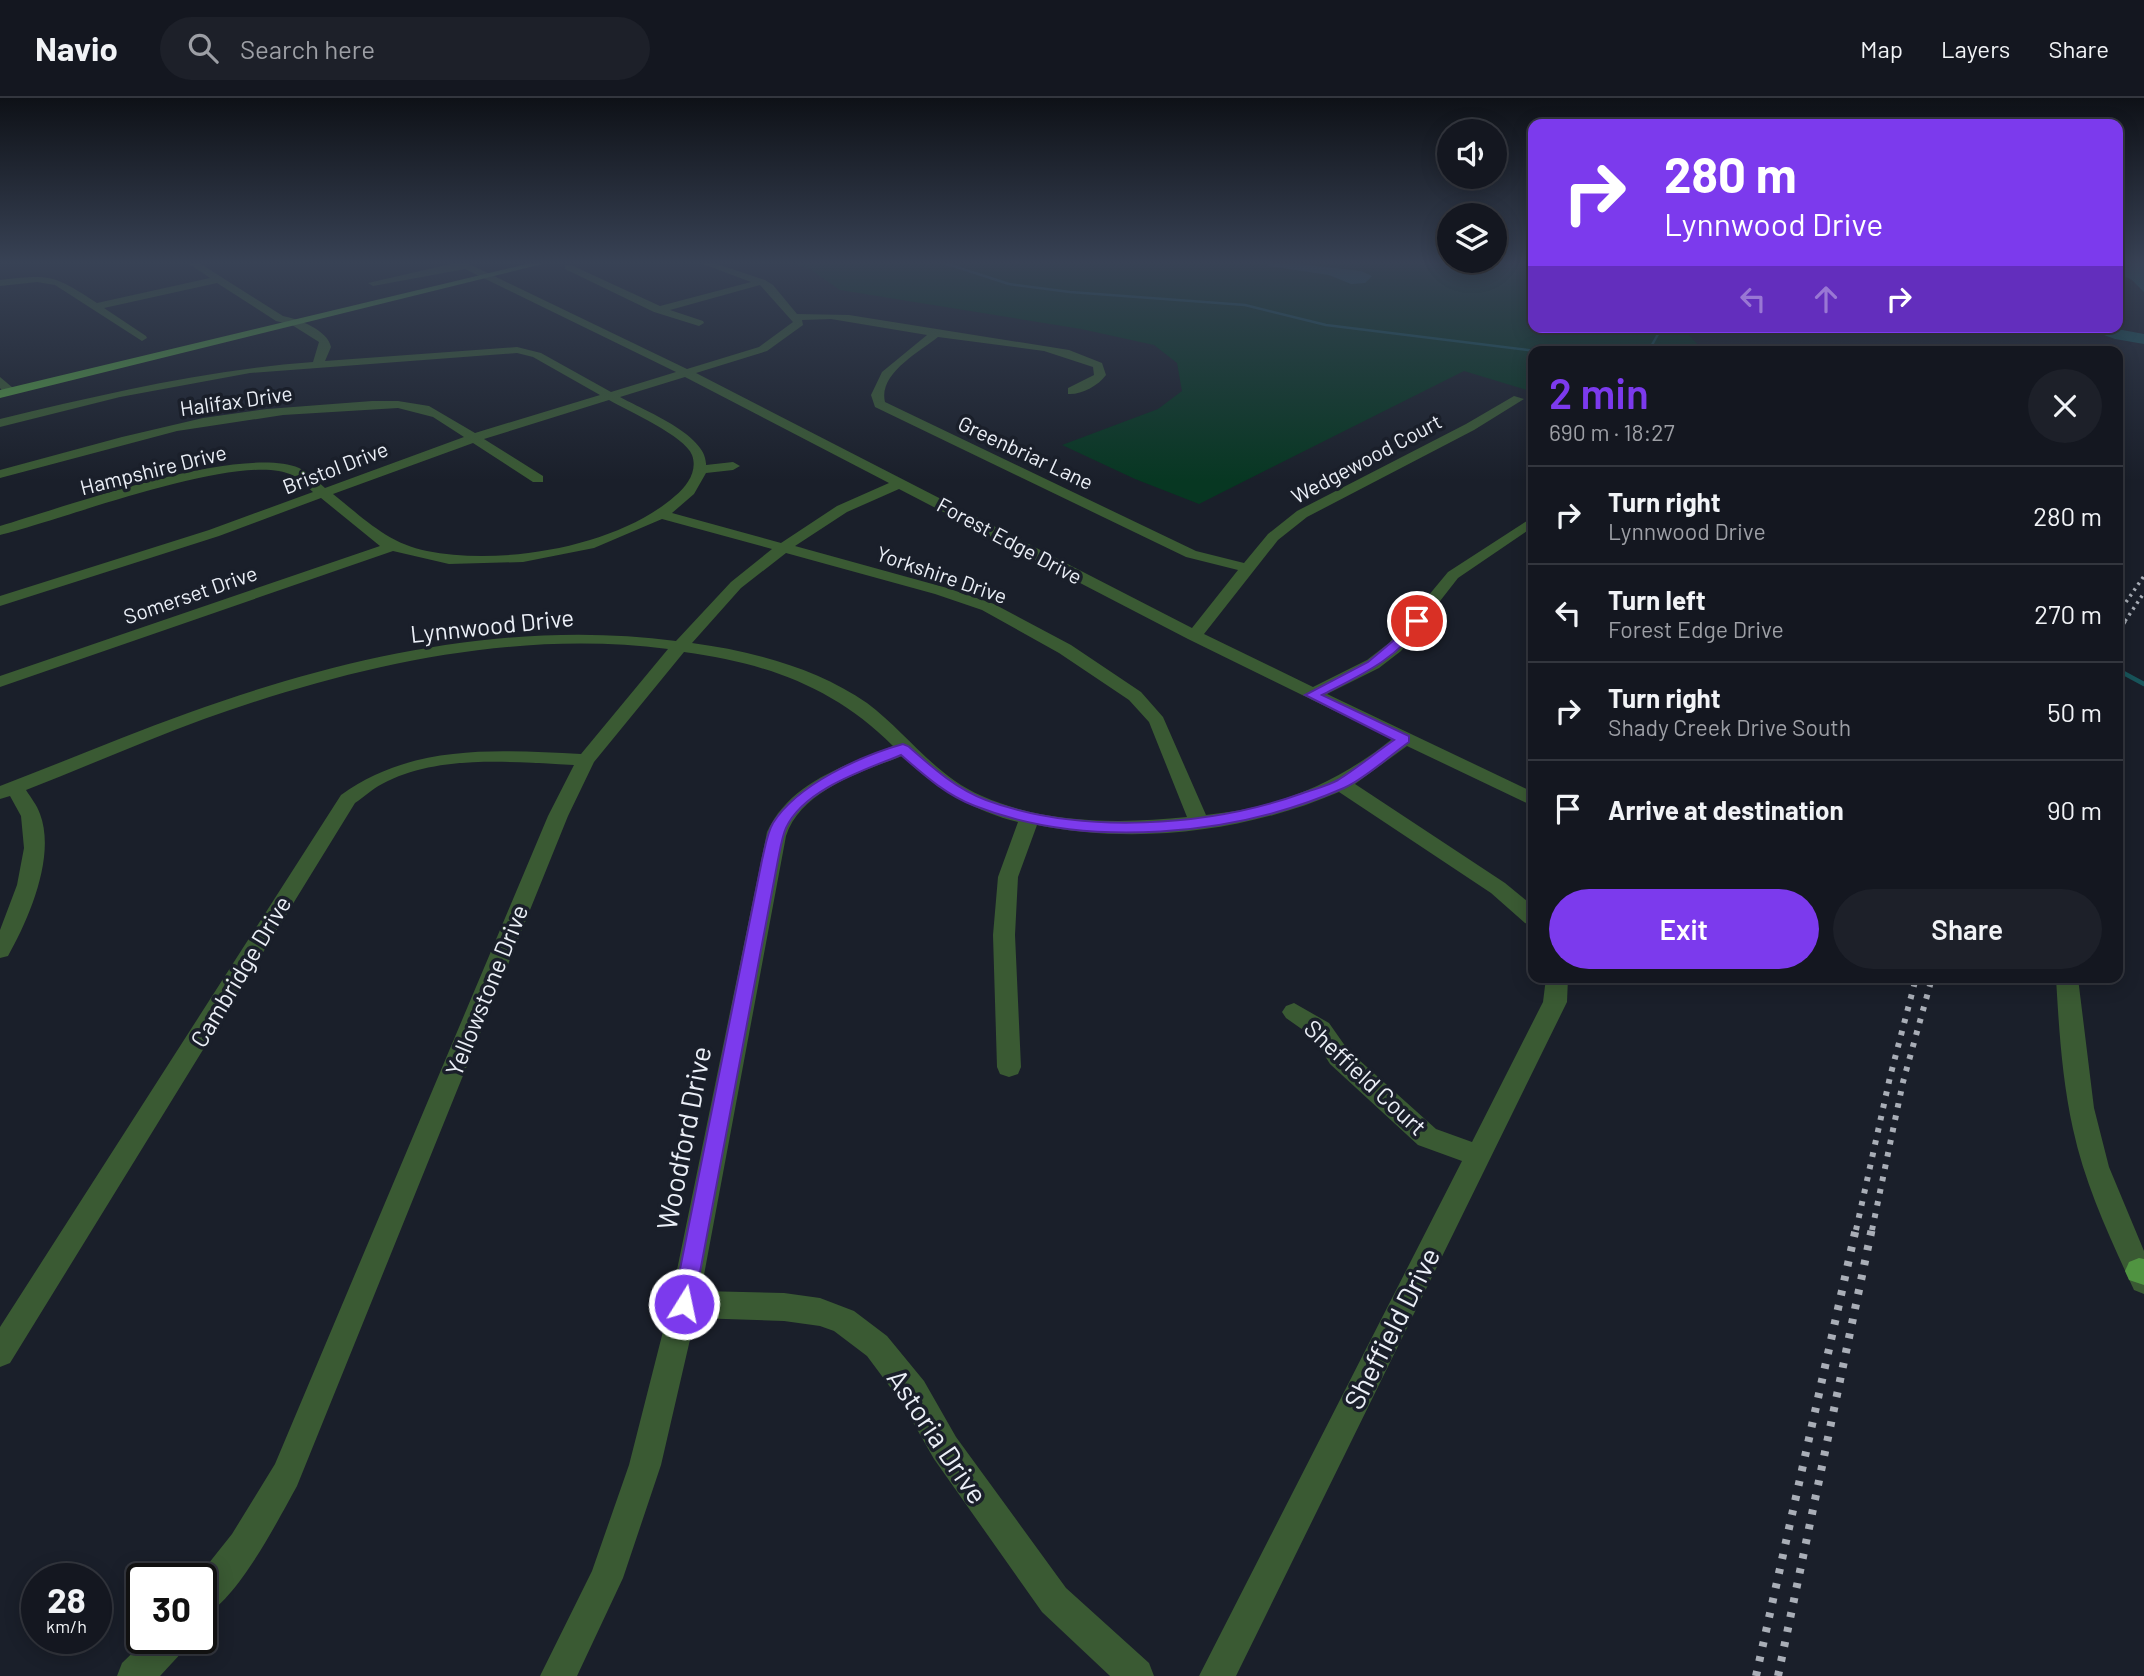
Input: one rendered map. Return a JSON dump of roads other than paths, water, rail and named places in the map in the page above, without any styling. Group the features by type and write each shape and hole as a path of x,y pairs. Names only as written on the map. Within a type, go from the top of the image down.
{"main road":[{"path":"5,393 243,335"}],"street":[{"path":"137,335 142,338"},
{"path":"314,335 324,341 326,347 318,363"},
{"name":"Forest Edge Drive","path":"610,335 1311,695 1528,798"},
{"name":"Bristol Drive","path":"0,601 214,533 473,438 762,349 784,335"},
{"name":"Greenbriar Lane","path":"934,335 883,377 877,387 876,399 879,404 1191,554 1247,568"},
{"path":"939,335 1073,354 1098,365 1100,375 1096,380 1072,391"},
{"path":"0,423 182,380 318,363 517,350 537,355 690,441 700,457 701,468 733,466"},
{"path":"0,381 5,393"},
{"name":"Wedgewood Court","path":"1194,636 1273,537 1302,514 1470,427 1518,399"},
{"name":"Halifax Drive","path":"0,474 127,439 204,422 260,413 406,404 426,409 538,479"},
{"name":"Hampshire Drive","path":"0,531 172,482 262,466 284,467 304,477 384,542 418,555 444,559 492,559 544,555 615,536 662,514 686,495 701,468"},
{"name":"Yellowstone Drive","path":"217,1580 244,1546 286,1475 558,816 586,760 679,647 736,585 783,548 842,509 900,483"},
{"name":"Yorkshire Drive","path":"662,514 866,569 988,607 1107,676 1135,696 1157,721 1199,823"},
{"path":"1311,695 1373,664 1388,653 1405,638 1441,587 1453,575 1528,524"},
{"name":"Somerset Drive","path":"0,682 393,546"},
{"name":"Lynnwood Drive","path":"7,790 222,707 321,677 375,664 498,644 593,639 679,647 781,668 830,688 861,708 941,782 978,802 1030,819 1121,827 1199,823 1273,809 1341,784 1404,739"},
{"name":"Woodford Drive","path":"558,1676 606,1578 645,1465 684,1304 779,825 807,794 847,772 903,749"},
{"name":"Cambridge Drive","path":"0,1353 146,1125 348,799 379,778 428,764 502,756 586,760"},
{"path":"1341,784 1498,887 1528,914"},
{"path":"0,950 23,897 31,868 34,841 30,816 7,790"},
{"path":"1009,1067 1004,935 1008,877 1030,819"},
{"name":"Sheffield Drive","path":"1217,1676 1555,1002 1557,983"},
{"path":"2067,983 2074,1066 2091,1150 2142,1275"},
{"name":"Sheffield Court","path":"1294,1012 1321,1030 1339,1057 1427,1137 1477,1156"},
{"name":"Astoria Drive","path":"684,1304 784,1307 820,1312 844,1321 877,1346 913,1392 967,1480 1054,1600 1136,1676"},
{"path":"135,1676 156,1654"}],"waterway":[{"path":"1404,335 1528,350"},
{"path":"1651,346 1658,335"},
{"path":"2115,335 2144,339"},
{"path":"2123,673 2144,684"}],"railway":[{"path":"2126,602 2144,576"},
{"path":"2125,621 2144,593"},
{"path":"2123,624 2126,619"},
{"path":"1856,1230 1890,1077 1915,983"},
{"path":"1872,1230 1903,1082 1931,983"},
{"path":"1756,1676 1856,1228"},
{"path":"1778,1676 1872,1228"}]}
